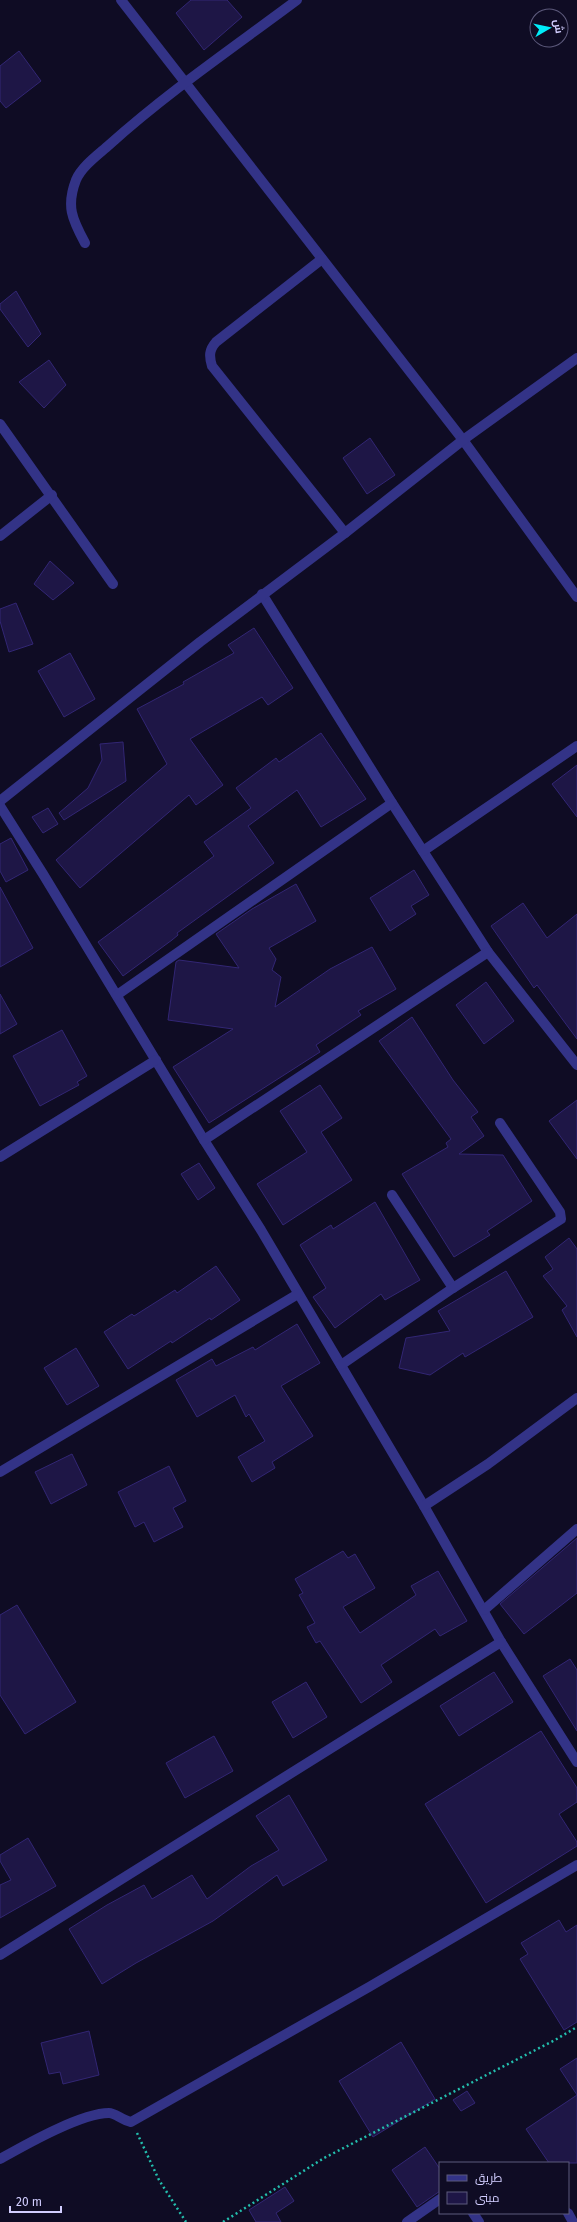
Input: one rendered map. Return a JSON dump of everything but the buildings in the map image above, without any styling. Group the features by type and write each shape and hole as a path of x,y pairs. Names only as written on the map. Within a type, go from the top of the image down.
{"street":[{"path":"121,0 184,84 463,440 577,596"},
{"path":"85,243 70,211 72,195 77,178 91,161 122,133 184,84 297,0"},
{"path":"322,259 216,342 211,348 209,356 212,366 345,533"},
{"path":"0,801 262,594 345,533 463,440 577,358"},
{"path":"0,424 52,495 113,584"},
{"path":"0,536 52,495"},
{"path":"262,594 392,803 488,952 577,1065"},
{"path":"423,852 577,746"},
{"path":"117,995 392,803"},
{"path":"0,806 117,995 204,1140 262,1230 298,1294 342,1365 424,1506 501,1642 577,1762"},
{"path":"204,1140 488,952"},
{"path":"0,1157 156,1060"},
{"path":"342,1365 453,1288 561,1219 560,1212 500,1122"},
{"path":"392,1195 453,1288"},
{"path":"0,1472 298,1294"},
{"path":"424,1506 488,1464 577,1398"},
{"path":"484,1610 577,1529"},
{"path":"0,1955 501,1642"},
{"path":"0,2159 64,2126 95,2116 110,2113 115,2114 121,2120 131,2122 369,1988 577,1865"},
{"path":"407,2222 439,2200"}],"path":[{"path":"223,2222 324,2158 555,2040 577,2027"},
{"path":"131,2122 159,2180 186,2222"}]}
